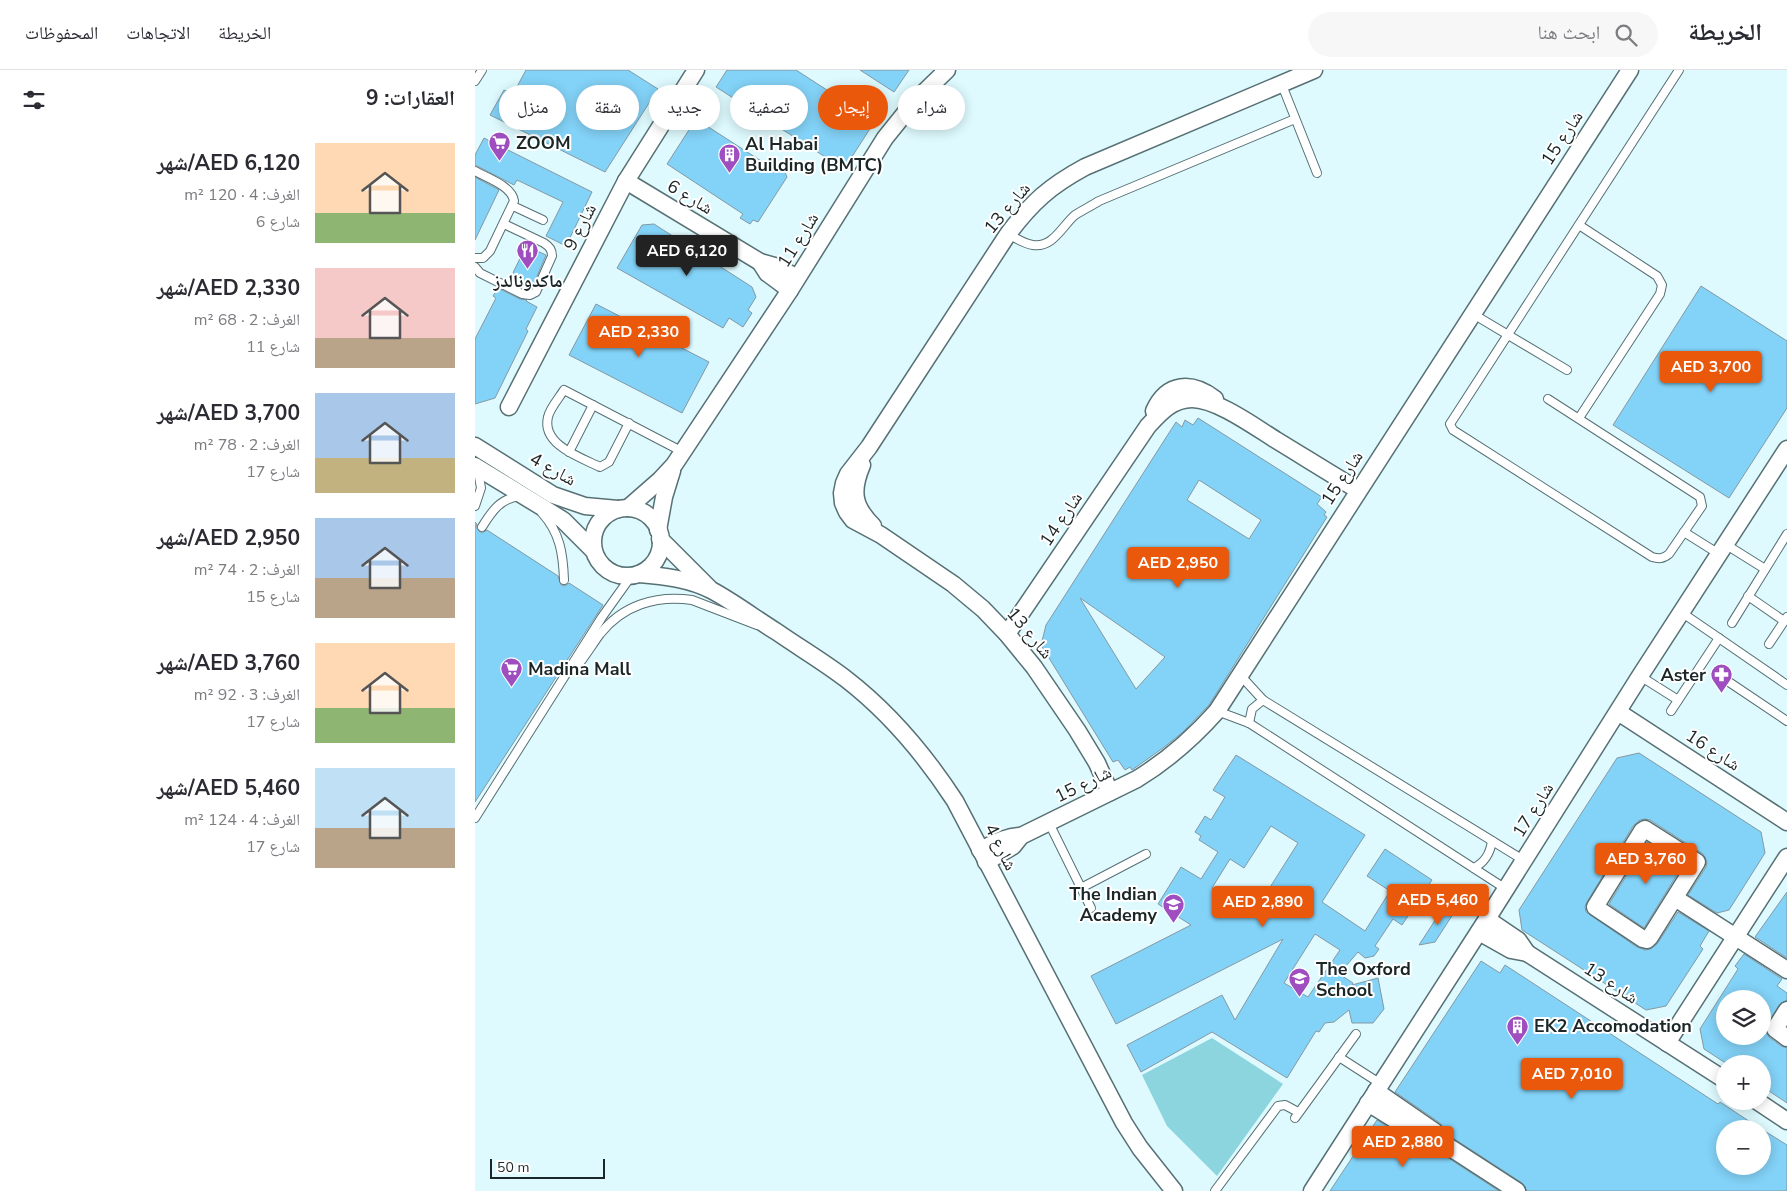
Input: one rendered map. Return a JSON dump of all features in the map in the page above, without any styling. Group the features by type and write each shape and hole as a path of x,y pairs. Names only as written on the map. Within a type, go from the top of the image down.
{"street":[{"name":"شارع 9","path":"509,407 626,182 696,70"},
{"name":"شارع 11","path":"623,508 660,480 678,458 794,284 885,138 899,119 930,85 947,70"},
{"name":"شارع 13","path":"1110,792 1097,763 1077,730 1034,667 1007,634 983,609 953,584 881,535 863,515 856,500 857,477 869,447 1008,234 1023,213 1041,195 1062,180 1085,168 1314,70"},
{"name":"شارع 15","path":"983,856 1007,850 1021,836 1137,779 1171,756 1196,734 1217,711 1630,70"},
{"name":"شارع 6","path":"626,182 760,262 767,273 794,284"},
{"name":"شارع 14","path":"1007,634 1148,426 1163,397 1180,387 1199,389 1208,394 1235,415 1358,490"},
{"name":"شارع 4","path":"475,446 553,495 585,506 623,508"},
{"name":"شارع 17","path":"1311,1191 1525,861 1640,676 1787,450"},
{"name":"شارع 11","path":"659,534 664,497 678,458"},
{"path":"475,466 563,520 593,550 607,570 619,575 635,574 646,570 657,556 659,534 653,521 646,514 637,510 623,508 604,517 595,529 593,550"},
{"name":"شارع 4","path":"659,534 713,591 840,675 889,717 925,757 955,801 1124,1123 1140,1148 1174,1191"},
{"name":"شارع 4","path":"635,574 684,581 713,591"},
{"name":"شارع 16","path":"1618,712 1787,822"},
{"path":"1645,829 1697,862 1675,898 1647,940 1595,907 1631,847 1645,829"},
{"path":"1667,1043 1787,857"},
{"path":"1675,898 1787,970"},
{"name":"شارع 13","path":"1483,926 1511,950 1527,953 1716,1074"},
{"path":"1787,1010 1775,1029 1787,1038"},
{"path":"1375,1093 1421,1136 1443,1144 1517,1191"},
{"path":"1771,1110 1786,1119"}],"lane":[{"path":"475,81 481,70"},
{"path":"1548,399 1697,493 1702,501 1701,506 1664,558 1652,557 1453,430 1450,424 1679,70"},
{"path":"1282,85 1317,173"},
{"path":"1008,234 1034,246 1042,245 1049,242 1075,216 1099,201 1295,119"},
{"path":"475,171 511,192 513,197 513,206 487,255 483,258 475,258"},
{"path":"513,206 543,220"},
{"path":"475,267 480,273 522,294 530,295 536,292 552,256 552,251 544,243 504,224"},
{"path":"1579,225 1660,280 1662,290 1579,418"},
{"path":"1473,314 1567,370"},
{"path":"629,424 609,462 600,467 569,452 555,442 549,430 548,417 564,390 629,424 678,458"},
{"path":"569,452 593,405"},
{"path":"475,466 479,473 481,488 476,504 492,511"},
{"path":"482,527 492,511 508,499 525,497 551,524 557,535 563,558 564,580"},
{"path":"1684,532 1765,569"},
{"path":"1732,623 1787,534"},
{"path":"475,818 602,617 635,574"},
{"path":"1748,596 1786,619 1769,644"},
{"path":"560,685 585,657 609,625 624,612 643,603 669,598 692,600 743,621 770,628"},
{"path":"1681,612 1787,685"},
{"path":"1671,711 1719,638"},
{"path":"1241,676 1263,700 1525,861"},
{"path":"1640,676 1678,700"},
{"path":"1719,676 1787,720"},
{"path":"1249,723 1252,709 1263,700"},
{"path":"1217,711 1249,723 1506,889"},
{"path":"495,772 502,776"},
{"path":"1049,823 1091,908"},
{"path":"1474,868 1487,858 1492,842"},
{"path":"1081,888 1145,854"},
{"path":"1215,1191 1278,1106 1285,1105 1297,1115 1356,1034"},
{"path":"1339,1057 1375,1093"}],"shaded area":[{"path":"1212,1038 1283,1084 1217,1176 1167,1126 1142,1075"}],"building":[{"path":"526,70 628,70 652,85 649,85 649,103 639,119 639,85 576,85 576,130 632,130 605,172 520,130 566,130 566,85 518,85"},
{"path":"727,70 796,70 819,85 818,130 869,130 844,169 783,130 808,130 808,85 730,85 730,96 720,90 720,85 717,85"},
{"path":"860,70 909,70 894,92 888,88 888,85 883,85"},
{"path":"499,99 499,119 490,115"},
{"name":"Al Habai Building (BMTC)","path":"689,130 713,130 772,168 775,165 784,170 787,177 758,222 753,220 750,224 740,218 743,214 667,164"},
{"path":"484,138 592,192 566,246 546,236 563,202 517,180 514,185 475,165 475,155"},
{"path":"475,177 499,190 475,240"},
{"path":"654,224 752,287 756,297 748,310 752,313 743,327 729,318 723,328 617,268 642,225"},
{"name":"ماكدونالدز","path":"526,246 546,255 532,288 529,289 524,289 509,281"},
{"path":"1701,286 1787,341 1787,408 1729,498 1613,425"},
{"path":"498,288 520,299 527,300 537,307 526,329 528,331 495,398 475,404 475,339 496,298 493,296"},
{"path":"596,304 709,362 682,413 569,355"},
{"path":"1198,418 1322,497 1317,504 1326,512 1324,515 1327,517 1209,705 1183,732 1163,748 1132,770 1130,767 1125,770 1118,760 1113,762 1041,645 1046,625 1176,422 1182,427 1185,420 1193,425","holes":["1199,480 1261,520 1249,539 1187,500","1080,598 1165,657 1136,689"]},
{"name":"Madina Mall","path":"475,522 477,524 476,527 482,533 487,530 558,576 561,585 565,586 569,583 603,605 475,802"},
{"path":"1639,753 1761,832 1765,853 1729,910 1717,913 1688,895 1706,867 1707,862 1703,854 1650,820 1640,820 1633,826 1587,902 1586,912 1637,947 1645,950 1657,944 1678,912 1709,931 1700,946 1703,949 1666,1006 1646,1010 1522,930 1519,910 1617,758"},
{"path":"1236,755 1365,835 1322,902 1365,931 1390,891 1367,876 1385,849 1432,880 1402,925 1393,919 1375,946 1379,949 1374,956 1365,958 1358,952 1339,974 1353,983 1352,985 1378,978 1384,1009 1373,1023 1352,1023 1349,1010 1334,1022 1325,1023 1319,1032 1316,1031 1287,1078 1212,1032 1141,1072 1127,1045 1222,995 1235,1020 1283,939 1116,1024 1091,976 1191,925 1158,904 1181,867 1201,879 1218,852 1199,840 1201,836 1195,832 1205,816 1211,820 1225,797 1213,790","holes":["1271,826 1298,843 1253,914 1212,888 1230,859 1244,868","1315,934 1340,950 1308,997 1284,983"]},
{"path":"1647,842 1683,865 1644,928 1609,904"},
{"path":"1787,892 1787,958 1755,937"},
{"path":"1445,905 1455,911 1435,942 1419,945"},
{"path":"1744,954 1782,979 1777,986 1787,993 1787,1000 1779,1005 1771,1019 1771,990 1725,990 1738,969 1735,966"},
{"name":"EK2 Accomodation","path":"1481,961 1500,973 1505,965 1716,1103 1716,1110 1732,1110 1747,1120 1716,1120 1716,1175 1771,1175 1771,1135 1787,1145 1787,1191 1527,1191 1522,1183 1450,1136 1440,1123 1395,1092"},
{"path":"1716,1004 1716,1045 1771,1045 1771,1038 1787,1048 1787,1103 1771,1092 1771,1055 1716,1055 1716,1057 1704,1049 1700,1029"},
{"path":"1377,1120 1416,1145 1439,1152 1499,1191 1330,1191"}],"place":[{"name":"ZOOM","path":"500,162"},
{"name":"Al Habai Building (BMTC)","path":"729,173"},
{"name":"ماكدونالدز","path":"528,270"},
{"name":"Madina Mall","path":"512,688"},
{"name":"Aster","path":"1722,694"},
{"name":"The Indian Academy","path":"1173,923"},
{"name":"The Oxford School","path":"1300,998"},
{"name":"EK2 Accomodation","path":"1518,1045"}]}
